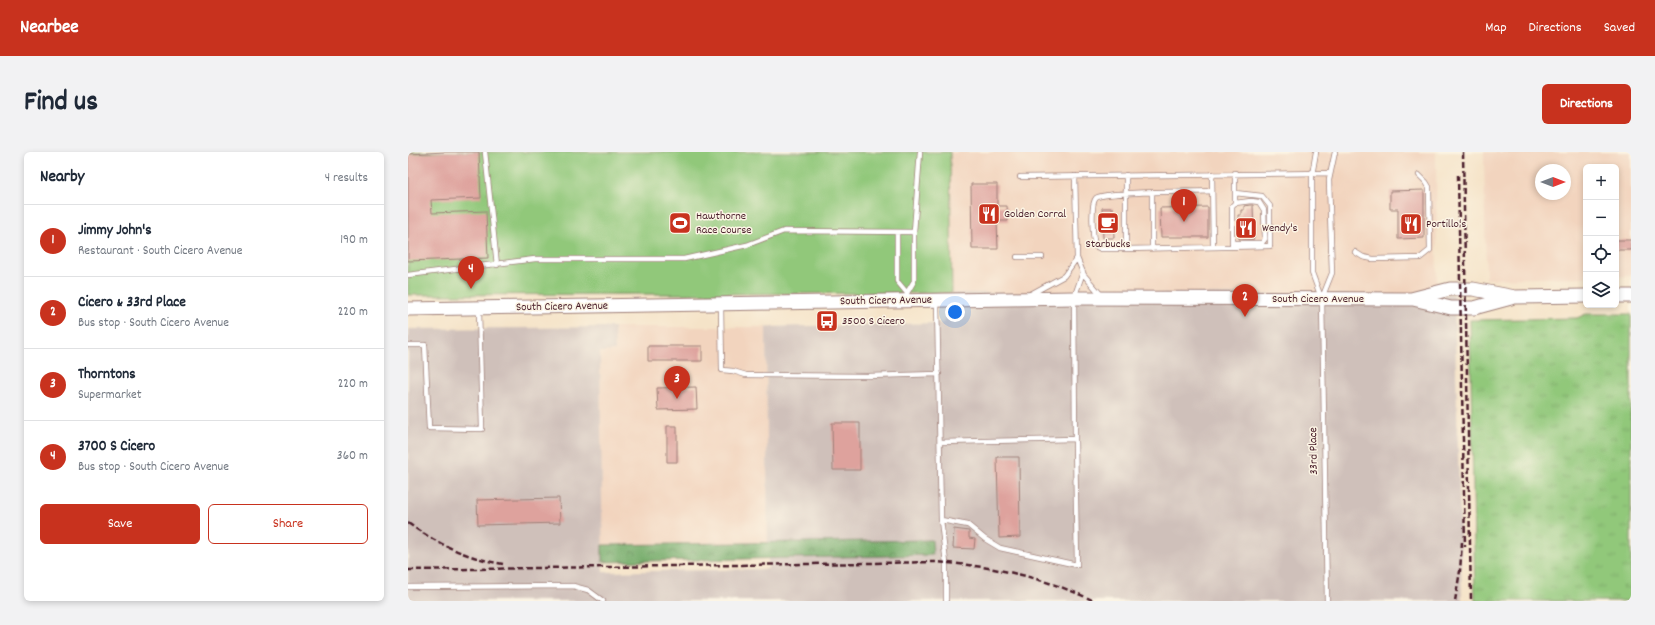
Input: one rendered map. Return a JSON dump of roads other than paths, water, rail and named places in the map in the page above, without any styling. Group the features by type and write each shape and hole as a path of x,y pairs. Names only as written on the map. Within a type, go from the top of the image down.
{"main road":[{"name":"South Cicero Avenue","path":"1411,299 1450,289 1473,289 1515,297 1583,296"},
{"path":"1619,296 1631,296"},
{"name":"South Cicero Avenue","path":"408,309 721,305 907,297 937,300 1074,298 1322,300 1411,299 1451,308 1474,308 1515,297"}],"lane":[{"path":"485,152 497,265"},
{"path":"907,297 914,281 914,232 920,152"},
{"name":"33rd Place","path":"1316,152 1312,172 1312,273 1322,300 1327,601"},
{"name":"33rd Place","path":"1322,300 1332,274 1330,173 1335,152"},
{"path":"1020,177 1312,172 1330,173"},
{"path":"1235,173 1235,203 1232,206 1232,243 1262,243 1265,239 1264,210 1259,202 1251,201 1235,203"},
{"path":"1212,174 1213,247"},
{"path":"1126,175 1126,249"},
{"path":"1355,252 1363,258 1373,259 1420,258 1430,250 1429,188 1426,182 1419,175"},
{"path":"1075,176 1077,258 1083,272 1105,299"},
{"path":"1212,191 1105,195 1096,198 1093,204 1095,246 1102,249 1152,249 1270,246 1270,206 1262,196 1235,193"},
{"path":"1152,193 1152,249"},
{"path":"408,275 535,260 684,259 747,245 784,231 914,232"},
{"path":"897,232 897,281 907,297"},
{"path":"1017,258 1042,257"},
{"path":"1021,299 1064,276 1077,258"},
{"path":"941,520 968,525 985,539 1000,548 1077,565 1074,298 1083,272"},
{"path":"937,300 941,442 941,520 946,563 946,601"},
{"path":"721,305 722,370 733,371 746,375 868,376 939,374"},
{"path":"408,345 425,345 430,428 482,429 479,308"},
{"path":"941,442 1076,440"},
{"path":"408,587 573,586 588,590 603,601"}],"railway":[{"path":"1463,152 1471,601"},
{"path":"1458,175 1465,547"},
{"path":"408,523 441,544 477,558 503,564"},
{"path":"1455,601 1460,571 1462,542"},
{"path":"408,570 937,562 978,566 1017,574 1056,585 1094,601"}],"place":[{"name":"Golden Corral","path":"989,214"},
{"name":"Jimmy John's","path":"1184,222"},
{"name":"Hawthorne Race Course","path":"680,223"},
{"name":"Starbucks","path":"1108,223"},
{"name":"Portillo's","path":"1411,224"},
{"name":"Wendy's","path":"1246,228"},
{"name":"3700 S Cicero","path":"471,289"},
{"name":"Cicero & 33rd Place","path":"1245,317"},
{"name":"3500 S Cicero","path":"827,321"},
{"name":"Thorntons","path":"677,399"}]}
